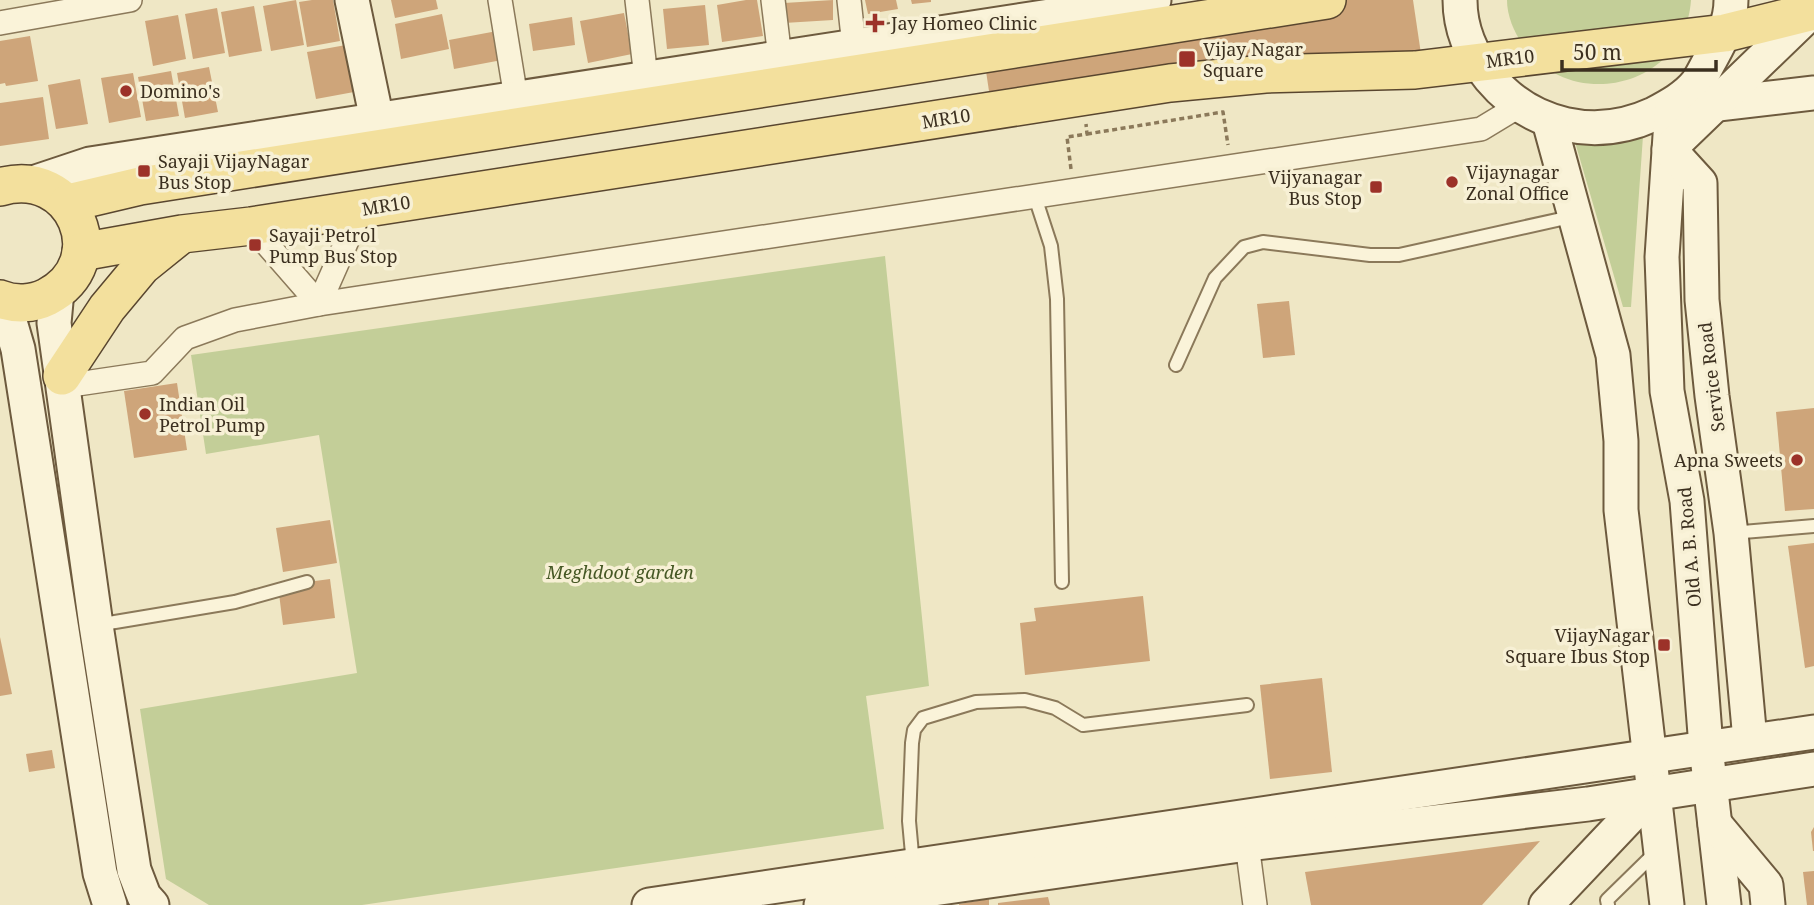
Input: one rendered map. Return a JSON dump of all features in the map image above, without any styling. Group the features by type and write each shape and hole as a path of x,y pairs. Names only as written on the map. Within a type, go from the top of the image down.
{"main road":[{"path":"68,203 154,184 1273,5 1327,0"},
{"name":"MR10","path":"81,252 182,234 251,226 1170,83 1265,74 1415,70 1477,62 1728,17 1813,11"},
{"path":"2,300 32,302 57,291 69,281 81,252 77,218 68,203 52,190 17,185"},
{"path":"63,381 107,308 142,266 182,234"}],"street":[{"path":"0,23 130,0"},
{"path":"352,0 377,120"},
{"path":"500,0 516,98"},
{"path":"637,0 646,78"},
{"path":"773,0 780,58"},
{"path":"849,0 854,46"},
{"path":"17,185 90,164 1154,0"},
{"path":"1460,0 1470,47 1477,62 1503,93 1519,106 1549,121 1588,129 1634,123 1672,105 1696,84 1728,17"},
{"path":"1669,149 1813,11"},
{"path":"1718,104 1814,93"},
{"name":"Old A. B. Road","path":"1672,105 1662,257 1667,391 1687,501 1706,747 1724,905"},
{"path":"63,381 152,373 185,338 234,320 319,304 1481,129 1519,106"},
{"path":"1549,121 1613,355 1621,441 1621,510 1667,905"},
{"name":"Service Road","path":"1669,149 1700,183 1702,300 1731,533 1751,740"},
{"path":"319,304 361,209"},
{"path":"251,226 319,304"},
{"path":"57,291 54,323 96,625 134,870 144,896 152,905"},
{"path":"2,300 100,873 110,905"},
{"path":"821,905 1650,755 1814,732"},
{"path":"649,905 907,888 1588,804 1814,769"},
{"path":"1546,905 1653,792"},
{"path":"1715,824 1766,885 1768,905"},
{"path":"1247,844 1255,905"}],"lane":[{"path":"1035,197 1051,246 1056,299 1062,582"},
{"path":"1176,365 1216,278 1244,247 1263,242 1370,255 1399,255 1575,216"},
{"path":"1731,533 1814,526"},
{"path":"96,625 235,602 307,582"},
{"path":"907,888 912,743 914,730 923,718 976,702 1025,700 1055,708 1083,725 1247,705"},
{"path":"1608,905 1607,900 1660,849"}],"path":[{"path":"1087,134 1223,112 1231,168"},
{"path":"1067,137 1074,191"}],"green space":[{"path":"1507,0 1691,0 1684,30 1669,53 1648,71 1623,81 1596,84 1569,79 1544,66 1517,35"},
{"path":"1643,136 1631,307 1623,307 1575,142 1609,144"},
{"name":"Meghdoot garden","path":"885,256 929,686 866,696 884,829 362,905 209,905 166,879 140,709 357,673 319,435 206,454 191,355"}],"building":[{"path":"296,0 304,45 271,51 263,6"},
{"path":"333,0 340,41 307,47 299,2"},
{"path":"391,0 436,0 438,9 395,18"},
{"path":"757,0 763,36 722,42 717,5"},
{"path":"833,0 833,20 784,23 784,3"},
{"path":"865,0 896,0 898,9 868,14"},
{"path":"911,0 931,0 931,2 912,4"},
{"name":"Vijay Nagar Square","path":"1327,0 1413,0 1421,54 993,118 983,51"},
{"path":"705,5 709,45 667,49 663,9"},
{"path":"254,6 262,51 229,57 221,12"},
{"path":"217,8 225,53 193,59 185,14"},
{"path":"624,13 632,54 588,63 580,21"},
{"path":"442,14 449,49 401,59 395,24"},
{"path":"178,15 186,59 153,66 145,21"},
{"path":"572,17 575,45 533,51 529,24"},
{"path":"497,31 502,60 454,69 449,40"},
{"path":"30,36 38,81 6,86 5,83 0,84 0,41"},
{"path":"346,45 354,92 316,99 307,52"},
{"path":"209,67 218,112 185,118 177,73"},
{"path":"171,71 179,116 146,121 138,77"},
{"path":"133,73 141,117 109,123 101,78"},
{"path":"80,79 88,124 56,129 48,85"},
{"path":"43,97 49,139 0,146 0,103"},
{"path":"1289,301 1295,355 1263,358 1257,304"},
{"path":"177,383 187,450 134,458 124,391"},
{"name":"Apna Sweets","path":"1814,408 1814,509 1785,511 1776,412"},
{"path":"330,520 337,563 283,572 276,528"},
{"path":"1814,543 1814,666 1805,668 1788,546"},
{"path":"330,579 335,618 283,625 278,586"},
{"path":"1143,596 1150,661 1025,675 1020,623 1036,621 1034,608"},
{"path":"0,637 12,694 0,696"},
{"path":"1322,678 1332,772 1270,779 1260,685"},
{"path":"52,750 55,768 29,772 26,754"},
{"path":"1814,827 1814,851 1813,851 1811,832"},
{"path":"1540,841 1482,905 1311,905 1305,872"},
{"path":"1814,871 1814,905 1807,905 1803,872"},
{"path":"1048,897 1050,905 998,905 998,903"},
{"path":"989,899 989,905 959,905 959,904"}],"place":[{"name":"Jay Homeo Clinic","path":"875,23"},
{"name":"Vijay Nagar Square","path":"1187,59"},
{"name":"Domino's","path":"126,91"},
{"name":"Sayaji VijayNagar Bus Stop","path":"144,171"},
{"name":"Vijaynagar Zonal Office","path":"1452,182"},
{"name":"Vijyanagar Bus Stop","path":"1376,187"},
{"name":"Sayaji Petrol Pump Bus Stop","path":"255,245"},
{"name":"Indian Oil Petrol Pump","path":"145,414"},
{"name":"Apna Sweets","path":"1797,460"},
{"name":"VijayNagar Square Ibus Stop","path":"1664,645"}]}
